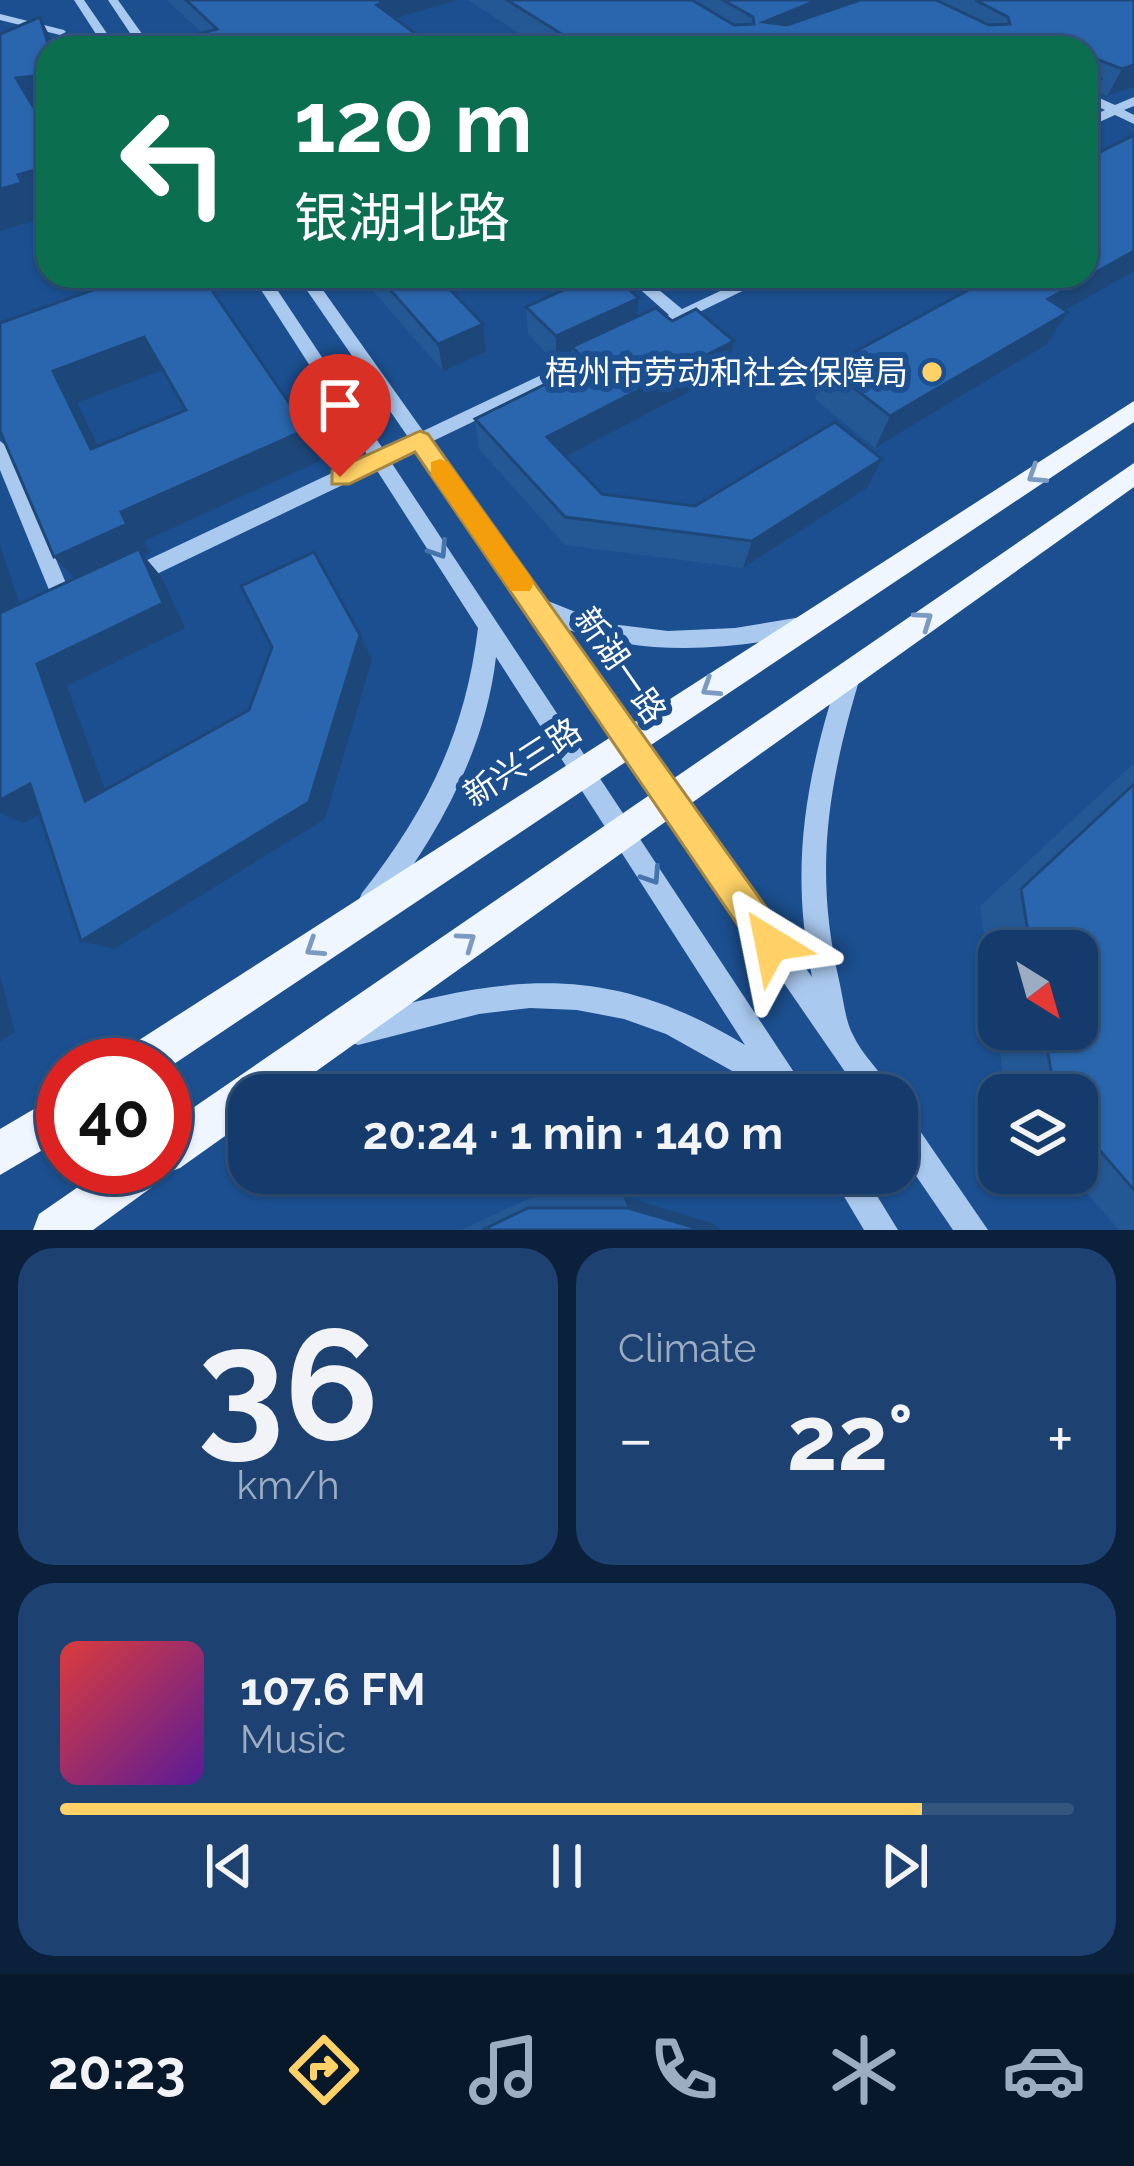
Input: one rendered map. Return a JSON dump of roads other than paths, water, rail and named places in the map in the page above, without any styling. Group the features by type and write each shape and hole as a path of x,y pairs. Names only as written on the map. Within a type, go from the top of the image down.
{"main road":[{"name":"新兴三路","path":"177,1038 1134,410"},
{"path":"192,1134 1134,473"},
{"path":"0,1154 36,1131"},
{"path":"55,1230 106,1194"}],"street":[{"path":"80,0 103,36"},
{"path":"113,0 138,36"},
{"path":"0,17 60,32"},
{"path":"1098,118 1134,101"},
{"path":"1098,102 1134,120"},
{"path":"268,288 780,1074"},
{"name":"新湖一路","path":"313,288 863,1074"},
{"path":"647,288 680,316"},
{"path":"108,587 740,288"},
{"path":"0,448 58,611 87,597"},
{"path":"534,604 599,632 645,639 738,639 808,625"},
{"path":"355,921 419,836 467,742 480,701 489,626"},
{"path":"840,1041 812,892 813,848 816,801 829,740 851,671"},
{"path":"323,1042 425,1011 518,995 573,993 626,1002 675,1021 762,1074"},
{"path":"918,1153 972,1230"},
{"path":"859,1194 882,1230"}],"place":[{"name":"梧州市劳动和社会保障局","path":"932,372"}]}
